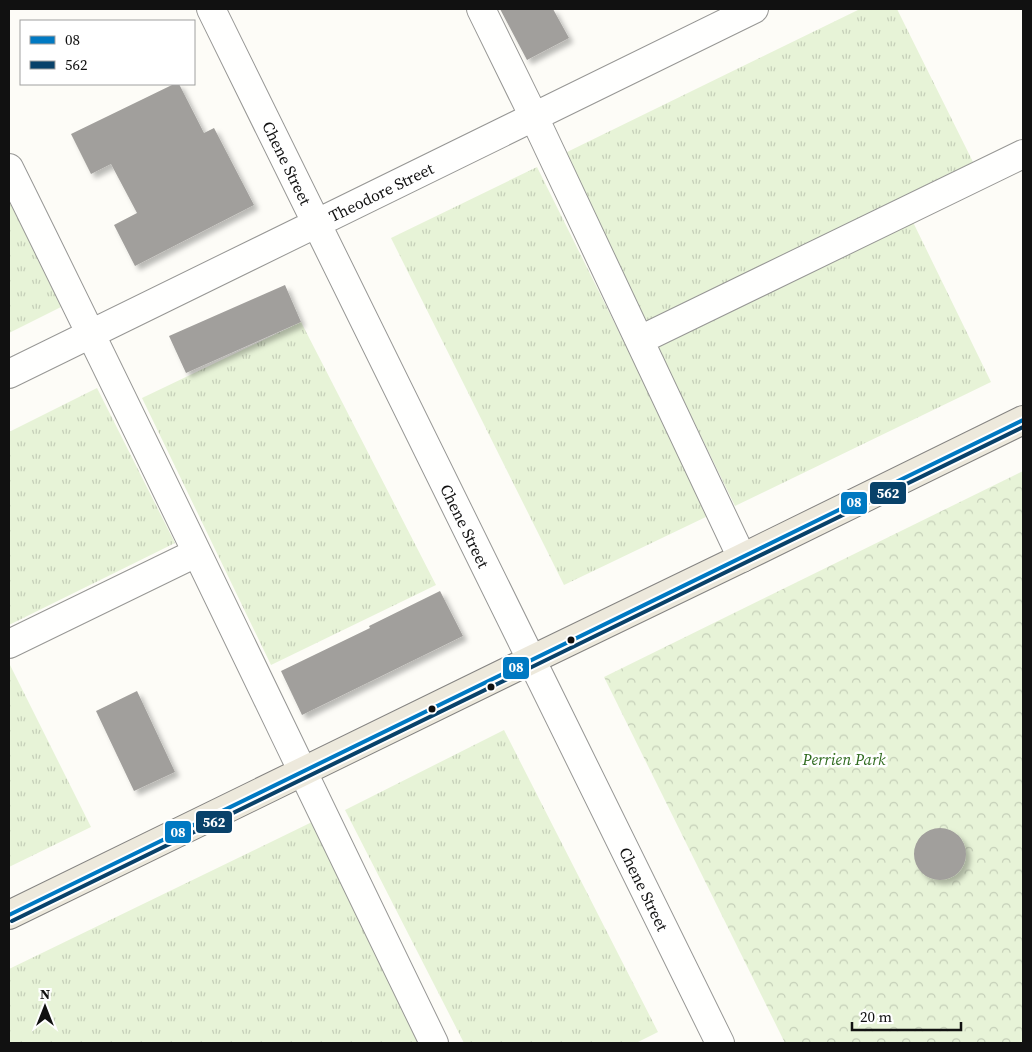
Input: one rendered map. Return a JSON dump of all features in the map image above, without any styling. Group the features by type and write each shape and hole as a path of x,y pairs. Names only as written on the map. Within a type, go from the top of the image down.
{"main road":[{"path":"9,915 1023,420"}],"street":[{"name":"Chene Street","path":"211,9 720,1043"},
{"path":"480,9 534,117 742,558"},
{"name":"Theodore Street","path":"9,374 754,9"},
{"path":"640,340 1023,154"},
{"path":"9,168 434,1043"},
{"path":"9,644 196,553"}],"green space":[{"path":"860,9 897,9 973,162 646,322 563,154"},
{"path":"537,167 710,515 564,585 391,238"},
{"path":"9,198 61,307 9,333"},
{"path":"911,218 991,382 735,506 655,342"},
{"path":"301,322 436,585 271,665 142,398"},
{"path":"97,388 175,543 9,625 9,432"},
{"name":"Perrien Park","path":"1023,471 1023,1043 785,1043 604,677"},
{"path":"9,663 91,827 9,867"},
{"path":"504,730 658,1032 636,1043 464,1043 345,810"},
{"path":"312,822 420,1043 9,1043 9,969"}],"building":[{"path":"500,9 553,9 569,38 527,60"},
{"path":"172,85 180,85 204,133 214,128 254,205 135,266 114,225 137,213 111,164 91,174 71,134"},
{"path":"285,285 301,322 186,373 169,336"},
{"path":"440,591 463,636 302,715 281,671 370,628 369,626"},
{"path":"137,691 175,772 134,791 96,711"},
{"path":"940,828 950,830 958,836 964,844 966,854 964,864 958,872 950,878 940,880 930,878 922,872 916,864 914,854 916,844 922,836 930,830"}],"transit line":[{"name":"08","path":"9,915 1023,420"},
{"name":"562","path":"12,921 1023,427"}]}
